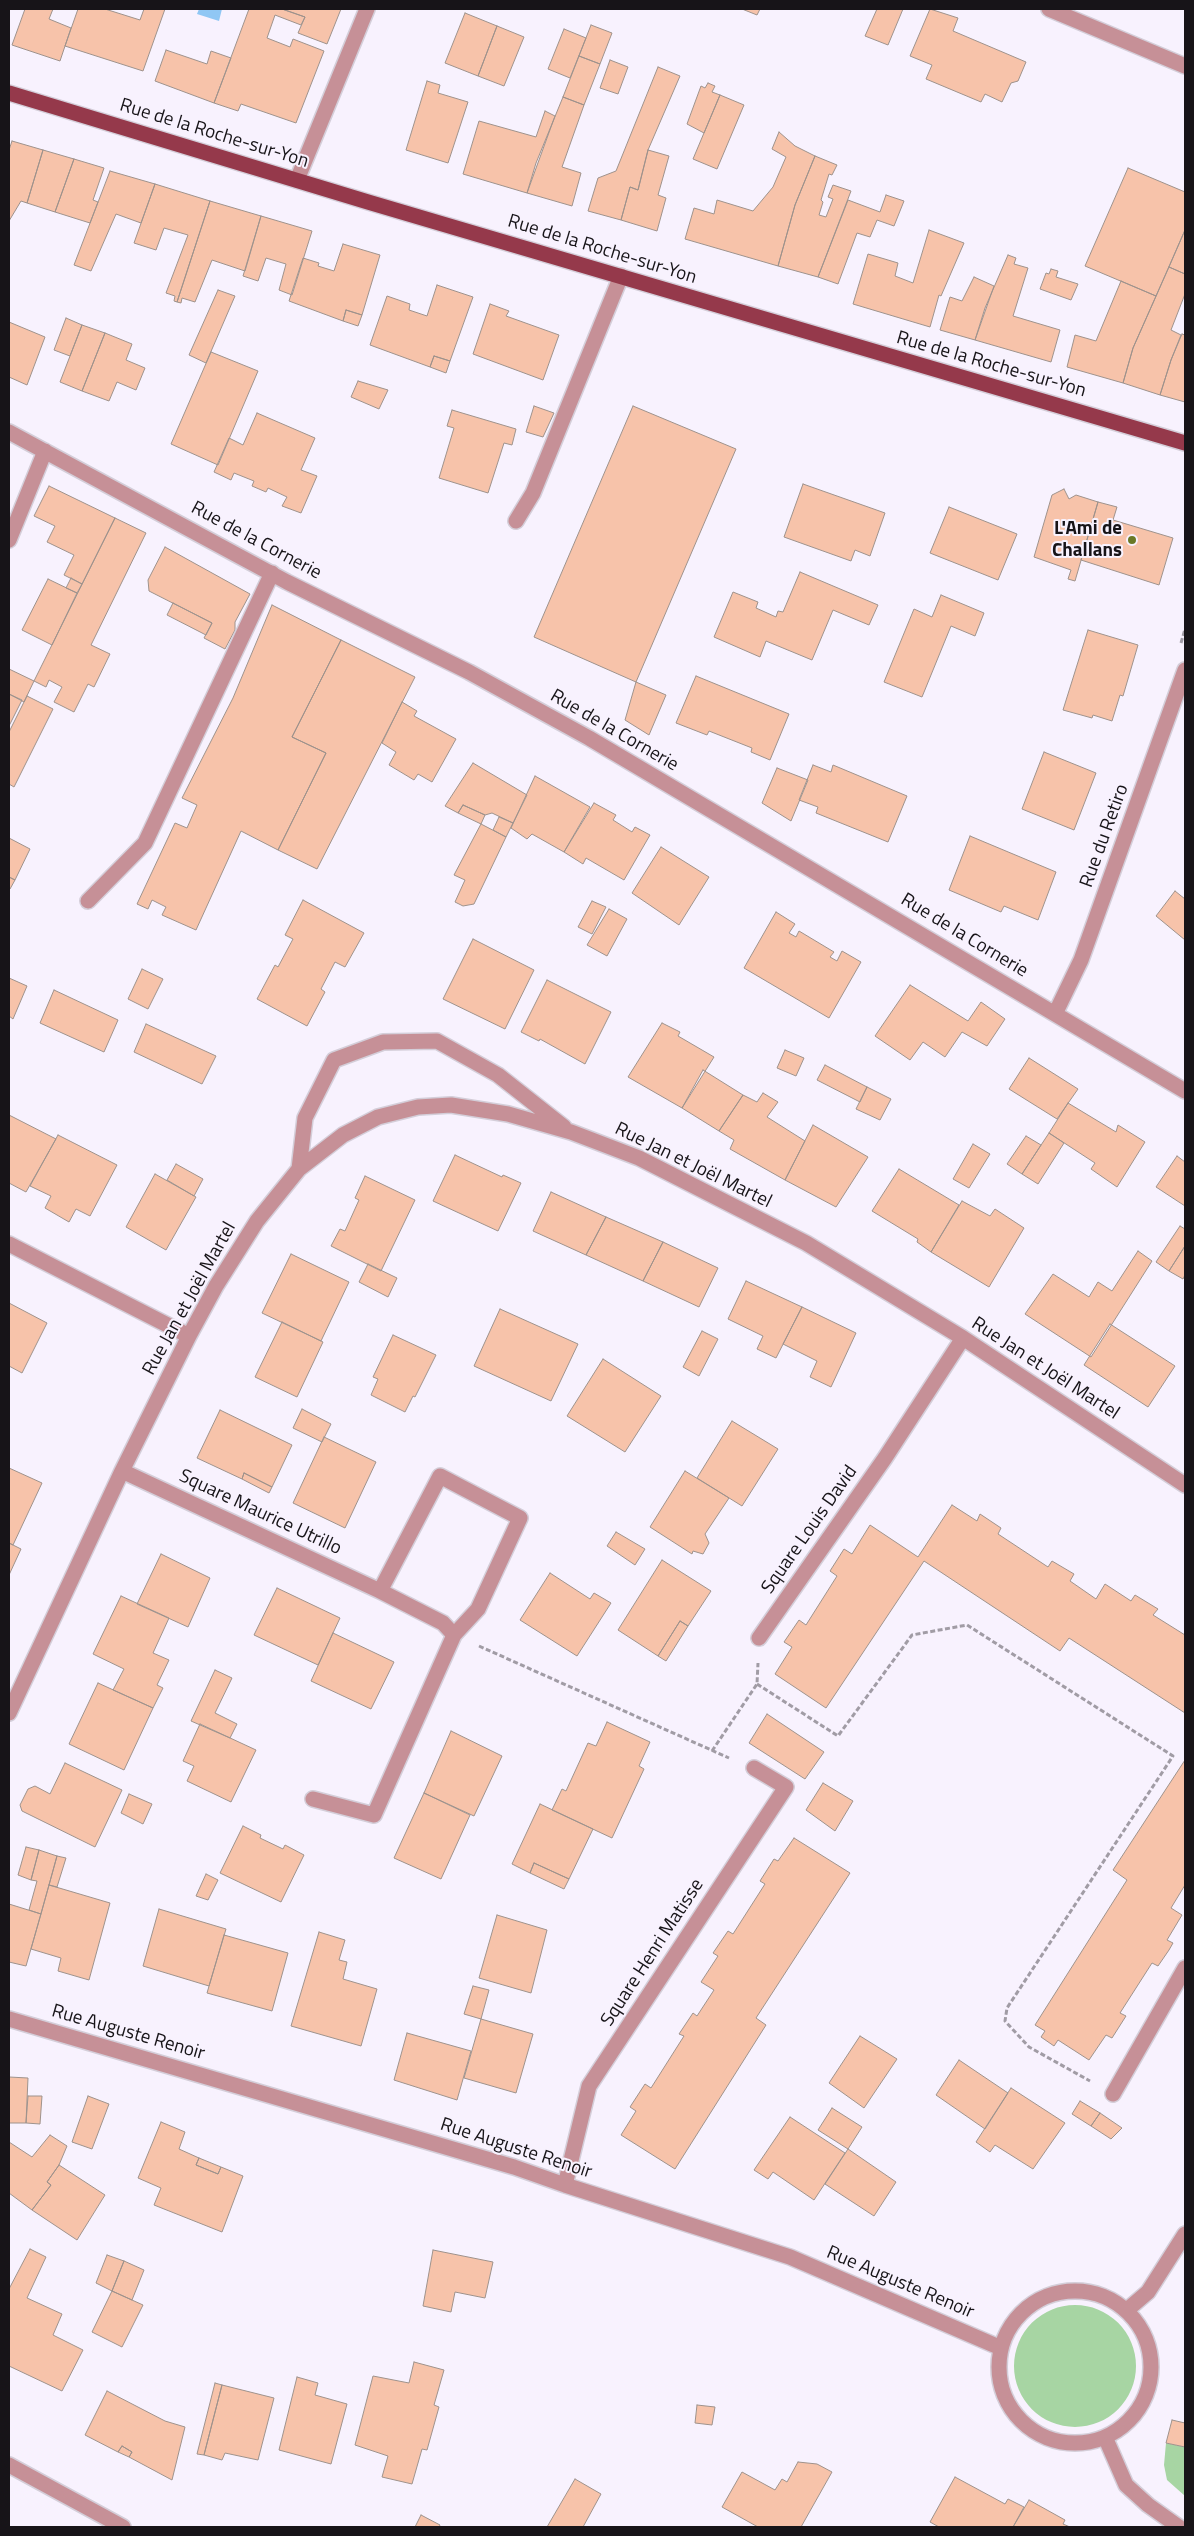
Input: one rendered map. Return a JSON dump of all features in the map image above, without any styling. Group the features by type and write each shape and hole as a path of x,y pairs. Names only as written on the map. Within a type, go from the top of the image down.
{"main road":[{"name":"Rue de la Roche-sur-Yon","path":"9,93 1185,443"}],"street":[{"path":"298,180 367,9"},
{"path":"1049,9 1185,66"},
{"path":"516,521 533,493 620,276"},
{"name":"Rue de la Cornerie","path":"9,432 272,573 469,672 589,738 1185,1091"},
{"path":"9,540 45,451"},
{"path":"88,901 145,843 272,573"},
{"name":"Rue du Retiro","path":"1055,1014 1081,960 1185,670"},
{"path":"299,1169 305,1118 334,1060 383,1042 437,1041 498,1075 571,1132"},
{"name":"Rue Jan et Joël Martel","path":"9,1713 122,1471 189,1336 216,1286 257,1221 299,1169 342,1135 378,1117 418,1107 452,1106 508,1114 571,1132 639,1158 806,1243 963,1338 1185,1486"},
{"path":"9,1244 189,1336"},
{"name":"Square Louis David","path":"759,1638 885,1458 963,1338"},
{"name":"Square Maurice Utrillo","path":"122,1471 380,1591 443,1623 454,1635"},
{"path":"313,1799 374,1814 454,1635 478,1609 520,1518 440,1476 380,1591"},
{"name":"Square Henri Matisse","path":"565,2185 589,2086 786,1787 754,1768"},
{"path":"1114,2094 1185,1968"},
{"name":"Rue Auguste Renoir","path":"9,2018 514,2166 565,2185 790,2257 1001,2348"},
{"path":"1127,2310 1148,2292 1185,2234"},
{"path":"1079,2290 1104,2297 1127,2310 1138,2323 1146,2338 1151,2354 1152,2371 1149,2388 1142,2404 1120,2429 1105,2437 1077,2443 1050,2439 1033,2430 1019,2418 1008,2403 1001,2385 998,2367 1001,2348 1016,2318 1029,2305 1044,2297 1079,2290"},
{"path":"1105,2437 1126,2485 1148,2505 1179,2527"},
{"path":"9,2465 123,2527"}],"path":[{"path":"1178,652 1185,630"},
{"path":"756,1684 838,1736 912,1635 967,1625 1173,1756 1007,2008 1005,2022 1029,2047 1114,2094"},
{"path":"454,1635 754,1768"},
{"path":"712,1751 756,1684 759,1638"}],"green space":[{"path":"1075,2305 1087,2306 1098,2310 1109,2315 1118,2323 1126,2332 1131,2343 1135,2354 1135,2378 1131,2389 1126,2400 1118,2409 1109,2417 1098,2422 1087,2426 1075,2427 1063,2426 1052,2422 1041,2417 1032,2409 1024,2400 1019,2389 1015,2378 1014,2366 1015,2354 1019,2343 1024,2332 1032,2323 1041,2315 1052,2310 1063,2306"},
{"path":"1166,2443 1185,2447 1185,2496 1167,2480 1164,2465"}],"water":[{"path":"199,9 222,9 219,21 197,14"}],"building":[{"path":"25,9 53,9 49,19 71,28 60,61 12,45"},
{"path":"78,9 105,9 140,20 144,9 165,9 143,71 65,46"},
{"path":"249,9 282,9 305,17 301,25 275,15 267,38 290,47 293,39 324,51 296,123 241,104 238,111 214,103"},
{"path":"282,9 341,9 327,44 298,33 305,17"},
{"path":"742,9 760,9 757,15"},
{"path":"877,9 903,9 888,45 865,36"},
{"path":"930,9 958,18 953,31 1026,62 1018,81 1011,83 1002,102 985,94 981,102 926,79 932,65 910,56"},
{"path":"465,13 497,26 478,76 445,63"},
{"path":"591,25 612,33 600,64 579,56"},
{"path":"497,26 524,37 504,86 478,76"},
{"path":"564,29 586,38 570,78 548,69"},
{"path":"166,50 207,64 211,51 231,58 214,103 155,81"},
{"path":"579,56 600,64 584,105 563,97"},
{"path":"610,60 628,67 618,94 600,88"},
{"path":"658,67 680,76 648,150 638,190 630,187 621,220 588,211 598,178 616,171"},
{"path":"427,81 440,85 438,93 468,102 448,163 406,150"},
{"path":"708,83 715,86 712,92 720,95 704,133 687,124 701,86 705,88"},
{"path":"720,95 744,105 717,169 693,159"},
{"path":"563,97 584,105 562,167 581,173 572,206 527,193 536,163"},
{"path":"545,111 555,116 527,193 463,174 479,121 536,137"},
{"path":"779,132 795,146 815,156 795,205 778,266 685,239 694,208 714,214 717,200 753,211 773,187 786,157 772,149"},
{"path":"12,141 43,150 27,203 21,201 9,221 9,150"},
{"path":"43,150 74,159 55,212 27,203"},
{"path":"648,150 669,156 658,195 666,198 657,231 621,220 630,187 638,190"},
{"path":"815,156 837,165 832,175 829,174 821,200 823,202 819,215 826,217 833,199 828,197 833,185 851,191 818,277 778,266 795,205"},
{"path":"74,159 104,168 93,200 98,202 90,223 55,212"},
{"path":"1128,168 1185,192 1185,230 1156,296 1085,266"},
{"path":"110,171 155,184 141,223 116,214 91,271 74,265"},
{"path":"155,184 210,201 177,302 174,301 175,296 166,293 188,235 164,228 156,250 134,243"},
{"path":"886,195 904,201 894,226 877,220 870,237 857,233 838,284 818,277 848,200 880,212"},
{"path":"210,201 261,216 245,271 212,260 195,302 182,298 181,303 177,302"},
{"path":"261,216 312,231 292,295 279,290 286,264 266,258 258,281 243,276"},
{"path":"929,230 964,243 941,296 939,295 930,327 853,304 868,254 898,263 895,276 913,283"},
{"path":"1185,230 1185,274 1169,267"},
{"path":"343,244 380,255 362,315 346,310 343,321 289,301 303,258 319,263 318,266 334,271"},
{"path":"1008,255 1016,258 1014,264 1028,268 1013,316 1060,330 1051,362 975,340 985,308"},
{"path":"1169,267 1185,274 1185,294 1171,330 1181,335 1160,395 1123,383 1133,348"},
{"path":"1051,269 1058,271 1056,277 1078,284 1071,300 1040,289 1046,273 1049,274"},
{"path":"974,277 994,286 975,340 940,330 950,297 962,301"},
{"path":"1121,281 1156,296 1133,348 1123,383 1067,367 1075,335 1096,341"},
{"path":"437,285 473,297 450,361 434,356 430,367 370,345 387,296 410,304 409,310 427,316"},
{"path":"218,290 235,296 206,363 189,355"},
{"path":"490,304 509,311 506,316 559,335 543,380 473,354"},
{"path":"346,310 362,315 358,326 343,321"},
{"path":"66,318 82,325 70,356 54,350"},
{"path":"9,322 45,337 27,385 9,377"},
{"path":"82,325 105,333 82,391 60,382"},
{"path":"105,333 132,344 126,360 145,368 136,390 117,382 109,401 82,391"},
{"path":"1182,334 1185,335 1185,402 1160,395 1171,360"},
{"path":"211,352 258,371 218,465 171,444"},
{"path":"434,356 450,361 446,373 430,367"},
{"path":"358,381 388,390 379,409 351,397"},
{"path":"534,406 554,413 543,437 526,432"},
{"path":"633,406 736,449 636,682 534,637"},
{"path":"452,410 516,429 512,445 504,443 488,493 439,478 454,428 447,426"},
{"path":"257,413 315,438 301,470 317,476 301,513 282,506 287,497 268,488 266,492 252,486 254,481 234,473 231,480 214,472 229,438 243,445"},
{"path":"803,484 885,513 870,556 855,550 851,561 784,537"},
{"path":"49,486 115,518 82,584 64,575 74,555 47,542 55,526 34,516"},
{"path":"1064,489 1069,499 1076,495 1098,502 1075,581 1068,579 1071,570 1034,557 1052,495"},
{"path":"1098,502 1117,507 1113,520 1173,538 1159,585 1081,560"},
{"path":"949,507 1017,534 998,580 930,553"},
{"path":"115,518 146,533 91,645 110,654 94,687 88,684 74,712 54,702 62,687 49,680 46,687 34,681"},
{"path":"165,547 250,594 235,622 235,630 225,649 204,638 212,623 149,591 148,580"},
{"path":"800,572 878,605 869,625 833,610 812,660 766,641 760,657 714,637 733,592 758,602 756,608 776,617 778,611 783,612"},
{"path":"71,578 82,584 77,593 66,588"},
{"path":"48,579 77,593 52,645 22,630"},
{"path":"941,595 984,613 975,636 951,626 922,697 884,682 914,609 932,617"},
{"path":"173,603 212,623 206,635 167,615"},
{"path":"272,605 341,640 292,737 326,753 278,850 241,831 196,930 162,915 166,907 152,900 148,909 137,904 175,823 187,828 197,805 182,798 233,698"},
{"path":"1088,630 1138,645 1123,696 1120,695 1112,721 1093,715 1092,718 1063,710"},
{"path":"341,640 415,677 317,869 278,850 326,753 292,737"},
{"path":"9,669 34,681 24,702 9,694"},
{"path":"696,676 789,714 770,760 751,752 752,748 709,731 707,735 676,723"},
{"path":"636,682 666,695 649,735 625,720"},
{"path":"9,694 22,700 9,726"},
{"path":"27,696 53,709 14,787 9,784 9,732"},
{"path":"402,702 417,711 414,716 456,739 432,782 418,774 414,780 389,765 396,752 382,743"},
{"path":"1044,752 1096,773 1074,830 1022,809"},
{"path":"473,763 527,795 513,823 492,813 485,815 463,805 458,813 445,806"},
{"path":"813,765 831,772 833,765 907,796 888,842 816,813 818,807 799,800"},
{"path":"777,768 808,780 791,821 762,803"},
{"path":"535,776 590,807 564,852 532,834 527,839 511,828"},
{"path":"594,803 616,815 613,820 632,832 635,827 650,835 624,880 586,858 583,864 564,852"},
{"path":"463,805 485,815 481,824 458,813"},
{"path":"499,817 513,823 506,837 493,830"},
{"path":"481,824 506,837 474,904 463,906 455,902 465,880 454,875"},
{"path":"970,836 1056,872 1038,920 1004,906 1001,912 949,890"},
{"path":"9,838 30,849 15,880 9,877"},
{"path":"661,847 709,877 679,925 632,893"},
{"path":"9,877 15,880 10,889 9,888"},
{"path":"1175,891 1185,899 1185,940 1156,916"},
{"path":"303,900 364,933 345,967 335,962 321,989 325,992 307,1026 257,999 275,965 278,967 293,939 285,935"},
{"path":"592,901 606,907 592,934 578,927"},
{"path":"609,909 627,919 607,956 587,945"},
{"path":"776,912 795,924 789,933 796,937 799,931 834,952 830,957 837,961 842,951 861,962 829,1018 744,968"},
{"path":"473,939 534,970 505,1029 443,999"},
{"path":"142,969 163,979 148,1009 128,999"},
{"path":"9,978 27,986 13,1019 9,1016"},
{"path":"547,980 611,1012 585,1064 540,1039 539,1041 521,1032"},
{"path":"910,985 968,1021 981,1002 1005,1019 987,1046 962,1032 945,1057 923,1042 910,1060 875,1036"},
{"path":"54,990 118,1020 104,1052 40,1023"},
{"path":"662,1023 680,1032 678,1036 714,1057 682,1108 628,1077"},
{"path":"146,1024 216,1056 202,1084 134,1052"},
{"path":"785,1050 804,1058 796,1076 777,1068"},
{"path":"1029,1058 1078,1089 1057,1119 1009,1089"},
{"path":"825,1065 867,1087 860,1102 817,1080"},
{"path":"703,1070 743,1095 719,1131 682,1108"},
{"path":"867,1087 891,1099 880,1120 856,1109"},
{"path":"763,1093 778,1102 767,1117 805,1141 785,1180 730,1149 734,1140 719,1131 743,1095 757,1102"},
{"path":"1068,1103 1116,1132 1118,1125 1145,1142 1117,1187 1091,1169 1095,1163 1049,1133"},
{"path":"9,1115 56,1139 26,1192 9,1183"},
{"path":"813,1125 868,1157 836,1207 785,1180"},
{"path":"1049,1133 1064,1143 1038,1184 1022,1174"},
{"path":"58,1135 117,1165 90,1216 76,1209 69,1222 45,1208 51,1196 30,1186"},
{"path":"1026,1136 1041,1145 1022,1174 1007,1164"},
{"path":"973,1144 990,1154 969,1188 953,1179"},
{"path":"455,1155 502,1177 503,1175 521,1183 498,1231 433,1201"},
{"path":"1177,1156 1185,1162 1185,1206 1156,1187"},
{"path":"176,1164 203,1179 194,1196 167,1180"},
{"path":"899,1169 959,1205 931,1252 917,1242 918,1239 872,1211"},
{"path":"155,1174 196,1197 166,1250 126,1227"},
{"path":"365,1176 415,1200 381,1271 331,1246 340,1229 345,1231 359,1200 355,1198"},
{"path":"551,1192 606,1217 586,1255 533,1231"},
{"path":"962,1201 990,1216 995,1209 1024,1228 989,1287 931,1252"},
{"path":"606,1217 663,1242 643,1281 586,1255"},
{"path":"1180,1226 1185,1229 1185,1246 1169,1271 1156,1262"},
{"path":"663,1242 718,1268 699,1307 643,1281"},
{"path":"1185,1246 1185,1275 1183,1279 1169,1271"},
{"path":"1138,1251 1152,1261 1091,1357 1025,1314 1053,1274 1089,1297 1098,1282 1112,1291"},
{"path":"291,1254 349,1282 321,1341 262,1313"},
{"path":"368,1264 397,1278 388,1297 359,1282"},
{"path":"746,1281 802,1307 776,1358 757,1349 763,1336 728,1319"},
{"path":"9,1303 47,1323 22,1373 9,1366"},
{"path":"802,1307 856,1333 831,1387 810,1377 817,1361 783,1344"},
{"path":"500,1309 578,1344 551,1401 474,1366"},
{"path":"282,1322 323,1342 297,1397 255,1377"},
{"path":"1110,1324 1175,1366 1148,1407 1084,1365"},
{"path":"702,1331 718,1339 699,1376 683,1367"},
{"path":"393,1335 436,1355 415,1397 413,1396 405,1412 371,1395 378,1379 373,1377"},
{"path":"603,1359 661,1396 625,1452 567,1416"},
{"path":"302,1409 331,1424 322,1442 293,1428"},
{"path":"220,1410 292,1445 272,1487 244,1473 242,1479 197,1458"},
{"path":"732,1421 778,1449 742,1506 697,1478"},
{"path":"324,1437 376,1462 345,1528 293,1503"},
{"path":"9,1468 42,1483 13,1545 9,1543"},
{"path":"685,1471 729,1498 705,1534 709,1543 703,1554 693,1551 692,1554 650,1527"},
{"path":"244,1473 272,1487 269,1493 242,1479"},
{"path":"952,1505 977,1521 980,1514 1001,1528 998,1534 1048,1567 1052,1561 1074,1574 1070,1581 1096,1599 1105,1584 1131,1601 1135,1595 1158,1609 1153,1615 1185,1635 1185,1713 1069,1638 1060,1651 924,1561 826,1708 775,1674 792,1647 784,1642 799,1620 806,1625 837,1576 830,1571 844,1549 852,1554 870,1525 918,1557"},
{"path":"616,1532 645,1549 635,1565 607,1546"},
{"path":"9,1543 21,1549 9,1575"},
{"path":"161,1554 210,1578 188,1627 137,1604"},
{"path":"662,1560 711,1591 688,1626 680,1621 658,1656 618,1630"},
{"path":"550,1573 590,1599 594,1593 611,1603 577,1656 520,1620"},
{"path":"277,1588 340,1618 318,1665 254,1635"},
{"path":"121,1596 169,1618 153,1653 169,1660 157,1685 163,1688 153,1708 113,1690 124,1669 93,1654"},
{"path":"680,1621 688,1626 666,1661 658,1656"},
{"path":"333,1633 394,1662 371,1709 311,1681"},
{"path":"215,1670 232,1678 215,1713 237,1724 230,1738 191,1721"},
{"path":"98,1683 153,1708 124,1770 69,1744"},
{"path":"767,1714 824,1752 805,1779 749,1743"},
{"path":"607,1722 650,1742 639,1766 644,1769 612,1838 552,1810 562,1789 566,1791 588,1743 596,1746"},
{"path":"200,1724 256,1750 231,1802 187,1781 194,1766 183,1761"},
{"path":"451,1731 502,1756 474,1816 424,1793"},
{"path":"1185,1760 1185,1885 1171,1908 1182,1915 1167,1940 1173,1943 1169,1950 1158,1966 1152,1963 1120,2013 1126,2016 1112,2038 1106,2035 1089,2060 1058,2040 1054,2046 1041,2037 1045,2031 1035,2025 1127,1880 1113,1870"},
{"path":"65,1763 122,1790 95,1847 22,1811 20,1805 28,1789 35,1786 50,1794"},
{"path":"823,1783 853,1801 835,1831 806,1810"},
{"path":"424,1793 470,1815 441,1879 394,1858"},
{"path":"129,1794 152,1804 143,1824 121,1813"},
{"path":"540,1804 593,1829 569,1879 534,1863 530,1873 512,1864"},
{"path":"243,1826 261,1835 260,1838 283,1849 285,1845 304,1855 281,1902 220,1873"},
{"path":"794,1838 850,1873 756,2018 766,2025 675,2169 621,2135 636,2111 630,2107 645,2084 651,2088 684,2036 679,2034 693,2013 697,2016 714,1990 701,1982 718,1956 713,1953 728,1931 733,1934 765,1884 760,1881 774,1859 778,1861"},
{"path":"26,1847 39,1850 31,1880 18,1875"},
{"path":"39,1850 57,1856 41,1914 29,1910 37,1881 31,1880"},
{"path":"57,1856 66,1858 57,1887 49,1885"},
{"path":"534,1863 569,1879 564,1889 530,1873"},
{"path":"206,1874 218,1880 208,1900 196,1896"},
{"path":"49,1885 110,1903 89,1980 58,1971 61,1958 31,1949"},
{"path":"9,1904 41,1914 26,1966 9,1962"},
{"path":"159,1909 226,1929 209,1986 143,1966"},
{"path":"497,1915 547,1930 531,1993 479,1978"},
{"path":"319,1932 345,1940 339,1960 347,1962 343,1979 377,1989 361,2046 291,2026"},
{"path":"224,1935 288,1953 272,2011 207,1993"},
{"path":"473,1986 489,1990 481,2019 464,2014"},
{"path":"481,2019 533,2034 516,2093 464,2078"},
{"path":"407,2033 471,2051 457,2100 394,2080"},
{"path":"860,2036 897,2059 864,2108 829,2083"},
{"path":"959,2060 1008,2093 985,2129 936,2095"},
{"path":"9,2077 28,2078 26,2123 9,2123"},
{"path":"1011,2088 1065,2123 1033,2169 995,2145 990,2152 976,2142"},
{"path":"28,2096 42,2096 40,2124 26,2123"},
{"path":"88,2096 109,2104 92,2149 72,2142"},
{"path":"1080,2101 1100,2113 1091,2126 1072,2114"},
{"path":"832,2108 862,2127 848,2149 818,2130"},
{"path":"1100,2113 1122,2128 1111,2139 1091,2126"},
{"path":"790,2117 845,2153 814,2200 773,2172 768,2179 754,2170"},
{"path":"161,2122 185,2132 179,2149 199,2158 196,2165 218,2174 221,2167 243,2176 222,2232 154,2205 161,2188 138,2178"},
{"path":"50,2135 67,2146 59,2165 47,2182 51,2185 32,2210 9,2193 9,2142 32,2157"},
{"path":"848,2149 896,2182 874,2216 825,2184"},
{"path":"199,2158 221,2167 218,2174 196,2165"},
{"path":"59,2165 105,2195 77,2240 32,2210 51,2185 47,2182"},
{"path":"30,2249 46,2257 27,2298 62,2314 53,2335 83,2350 62,2391 9,2366 9,2289"},
{"path":"433,2250 493,2262 485,2298 455,2292 451,2312 423,2306"},
{"path":"107,2255 124,2261 112,2291 96,2283"},
{"path":"124,2261 144,2270 132,2300 112,2291"},
{"path":"112,2291 143,2305 122,2347 92,2332"},
{"path":"414,2362 444,2370 434,2405 439,2407 427,2450 422,2449 412,2484 382,2477 388,2456 355,2445 373,2376 409,2383"},
{"path":"297,2377 318,2383 315,2395 347,2404 331,2464 279,2450"},
{"path":"215,2383 222,2385 204,2455 197,2454"},
{"path":"222,2385 274,2398 258,2460 225,2453 222,2460 204,2455"},
{"path":"107,2391 165,2421 185,2427 172,2480 129,2457 132,2452 122,2446 118,2452 85,2435"},
{"path":"697,2405 715,2407 712,2425 695,2423"},
{"path":"1172,2420 1185,2423 1185,2447 1166,2443"},
{"path":"122,2446 132,2452 129,2457 118,2452"},
{"path":"798,2462 817,2464 832,2472 801,2527 758,2527 722,2507 742,2472 775,2490 782,2479 787,2482"},
{"path":"955,2477 1005,2504 1008,2499 1024,2507 1013,2527 939,2527 930,2522"},
{"path":"575,2479 601,2494 583,2527 547,2527"},
{"path":"1029,2500 1065,2520 1063,2524 1070,2527 1013,2527"},
{"path":"421,2515 440,2525 439,2527 415,2527"}],"place":[{"name":"L'Ami de Challans","path":"1132,540"}]}
